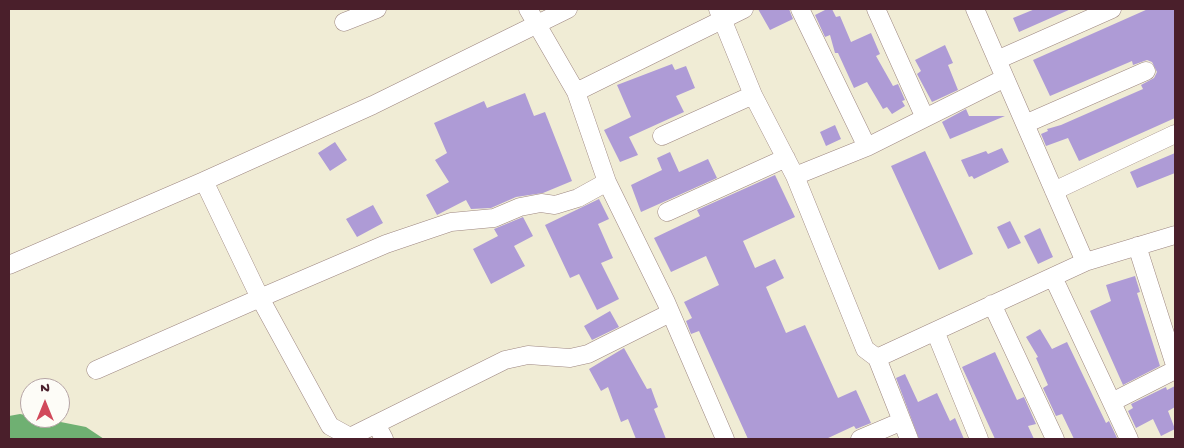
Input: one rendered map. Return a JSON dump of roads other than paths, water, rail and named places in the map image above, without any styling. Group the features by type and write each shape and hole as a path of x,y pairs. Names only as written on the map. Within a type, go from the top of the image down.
{"street":[{"path":"344,22 377,9"},
{"path":"528,9 576,92 607,182 670,313 725,439"},
{"path":"9,265 204,181 373,105 568,9"},
{"path":"576,92 720,13 744,9"},
{"path":"800,9 867,147"},
{"path":"876,9 925,118"},
{"path":"975,9 1085,262"},
{"path":"997,60 1112,9"},
{"path":"720,13 753,96 795,176 865,349 877,358 900,422 909,439"},
{"path":"1025,124 1146,71"},
{"path":"795,176 867,147 1005,78"},
{"path":"662,136 753,96"},
{"path":"1054,191 1175,134"},
{"path":"667,212 786,158"},
{"path":"204,181 260,298 330,426 348,438 380,431 505,360 528,356 570,358 588,354 670,313"},
{"path":"96,370 386,244 451,222 494,218 520,206 541,203 555,205 578,198 607,182"},
{"path":"877,358 1085,262 1175,235"},
{"path":"1137,246 1175,365"},
{"path":"1053,277 1129,439"},
{"path":"992,304 1055,439"},
{"path":"935,331 979,439"},
{"path":"1112,402 1175,370"},
{"path":"860,439 900,422"}]}
